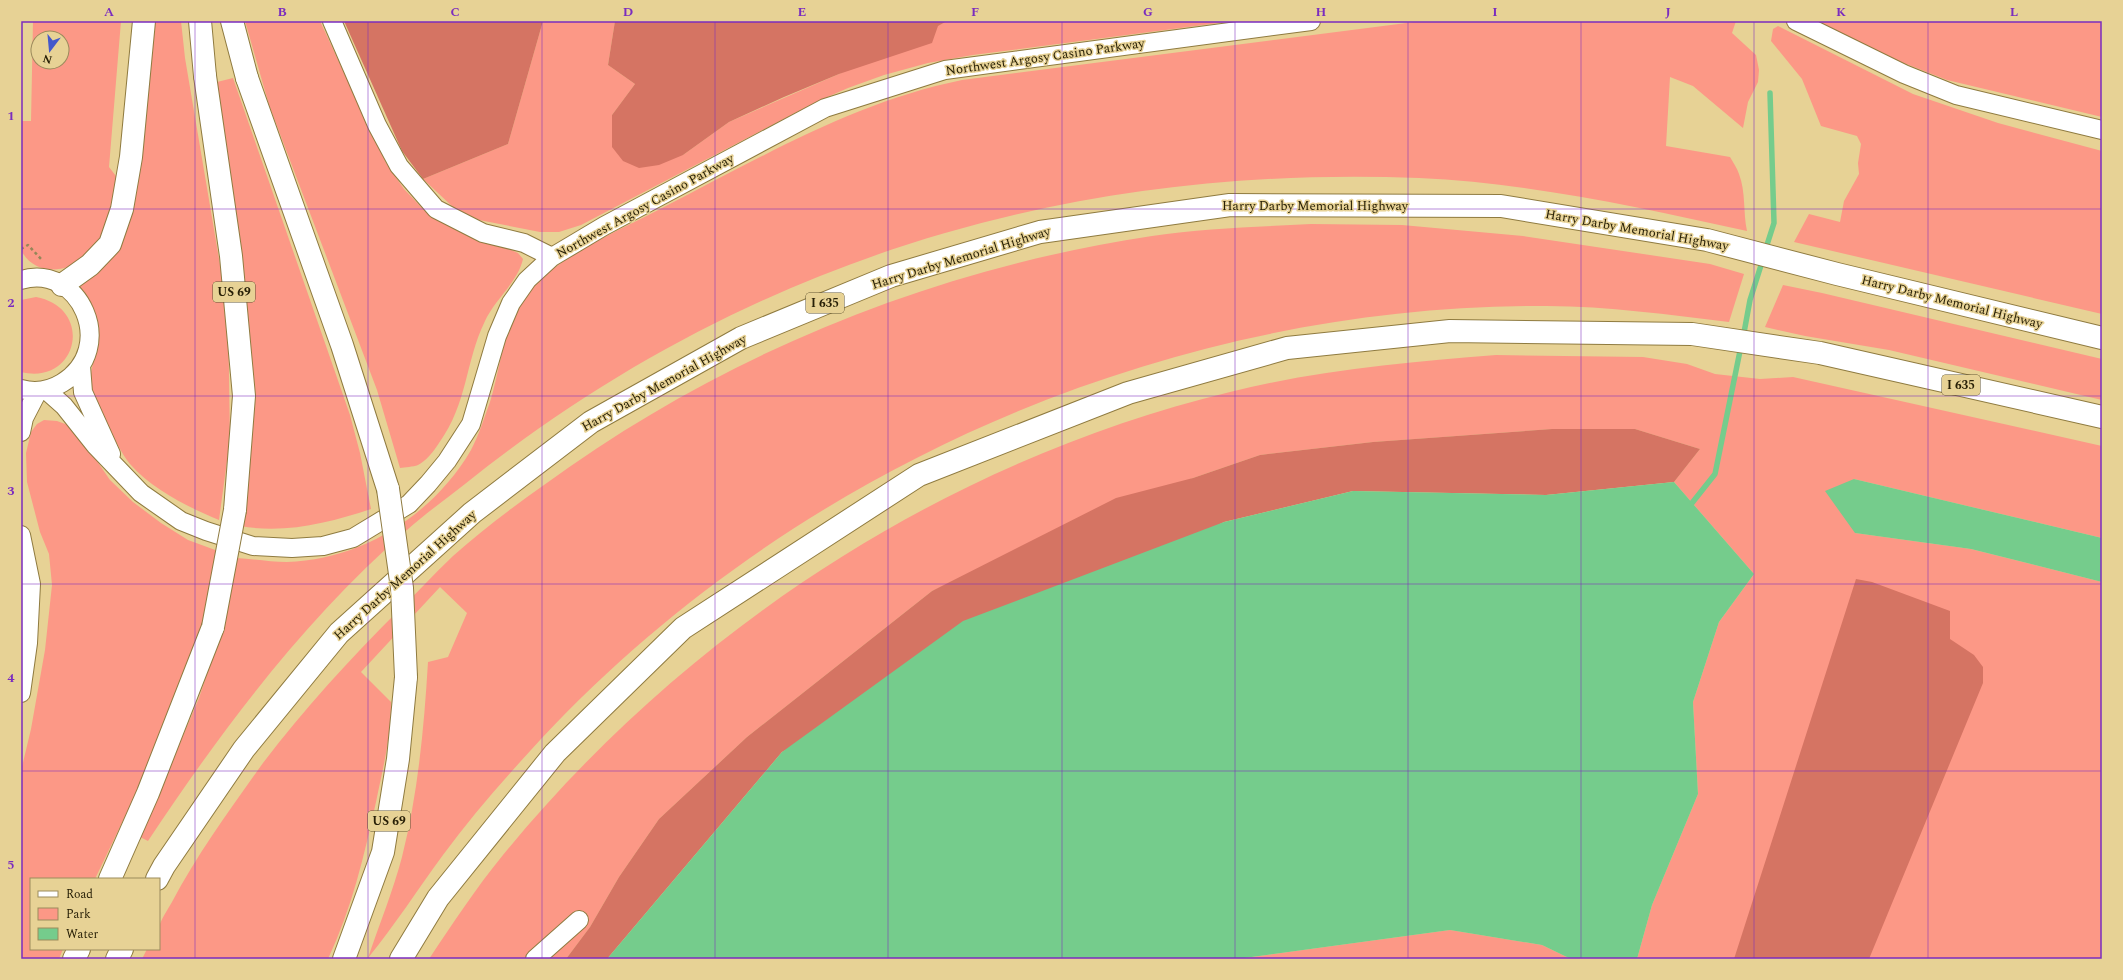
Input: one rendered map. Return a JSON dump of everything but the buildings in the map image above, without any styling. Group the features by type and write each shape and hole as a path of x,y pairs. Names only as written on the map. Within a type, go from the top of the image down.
{"main road":[{"path":"62,285 90,265 110,244 122,209 131,157 144,21"},
{"name":"US 69","path":"110,878 148,793 213,626 235,510 244,396 231,256 205,76 200,21"},
{"name":"US 69","path":"232,21 247,78 342,345 388,489 402,588 406,677 398,759 383,852 344,959"},
{"name":"Harry Darby Memorial Highway","path":"158,878 164,866 244,749 340,633 472,513 591,422 741,338 884,279 1040,232 1230,205 1501,206 1707,240 1837,274 2102,338"},
{"name":"I 635","path":"401,959 438,898 555,753 683,628 919,475 1128,393 1287,348 1450,331 1692,334 1820,353 2102,417"},
{"path":"74,959 78,950"},
{"path":"117,959 122,950"}],"street":[{"path":"332,21 377,125 398,166 436,209 483,232 524,243 552,257"},
{"name":"Northwest Argosy Casino Parkway","path":"35,390 64,406 95,445 141,493 182,521 206,531 253,546 292,548 323,546 353,538 409,504 428,484 447,460 471,424 497,336 511,303 528,280 552,257 604,226 825,108 945,70 1311,21"},
{"path":"1796,21 1904,74 1956,95 2102,130"},
{"path":"21,432 24,418 35,390 70,378 81,366 89,350 91,331 87,313 77,297 62,285 45,279 23,276"},
{"name":"Northwest Argosy Casino Parkway","path":"81,366 83,392 116,468"},
{"path":"21,535 31,584 28,643 21,693"},
{"path":"535,959 579,920"}],"path":[{"path":"21,250 28,245 37,256 46,263"}],"green space":[{"path":"33,21 121,21 109,167 119,180 113,220 109,229 89,252 75,264 67,267 58,269 41,268 26,258 21,250 21,121 31,121 32,70 70,70 70,30 33,30"},
{"path":"147,21 181,21 185,58 228,312 230,439 219,520 160,490 130,464 105,422 92,390 91,376 99,340 98,323 92,306 77,284 106,259"},
{"path":"245,21 320,21 386,163 404,189 422,208 449,225 518,253 523,259 511,283 489,313 478,336 456,413 437,446 424,461 418,465 400,468 377,390 269,105"},
{"path":"543,21 615,21 608,65 635,84 612,115 683,155 729,122 839,74 947,21 1234,21 973,55 928,63 884,75 848,88 816,102 581,225 559,232 540,232 479,220 454,208 423,179 508,144"},
{"path":"1422,21 1736,21 1732,33 1756,55 1759,70 1758,82 1748,102 1743,128 1693,86 1670,77 1666,146 1730,157 1741,181 1744,195 1747,231 1584,197 1502,185 1419,178 1288,178 1160,189 1035,210 914,242 796,286 681,341 571,407 465,484 414,524 370,564 334,600 300,638 267,676 236,716 176,799 148,841 140,837 199,698 223,625 236,558 287,562 315,559 342,553 368,543 393,529 416,513 437,494 456,473 474,444 490,402 504,343 514,315 522,301 544,276 593,243 808,134 883,102 922,90 962,80"},
{"path":"1817,21 2102,21 2102,117 1947,80 1896,60"},
{"path":"1778,26 1913,94 1998,123 2102,151 2102,314 1794,242 1809,214 1840,222 1844,201 1859,174 1858,163 1861,144 1857,136 1821,126 1802,79 1771,41 1773,29"},
{"path":"233,78 350,415 360,453 371,509 339,519 307,526 274,529 240,526 248,485 253,408 240,238 213,83"},
{"path":"1311,224 1402,225 1523,236 1710,264 1744,274 1729,322 1616,309 1547,306 1407,313 1268,334 1131,370 999,419 873,481 753,555 642,642 541,739 490,796 454,840 388,933 368,958 402,857 408,833 420,760 428,662 448,657 467,613 440,587 361,672 391,702 390,728 381,777 362,862 344,921 328,959 142,959 146,950 160,950 161,921 182,884 215,831 263,763 294,723 327,685 379,630 446,563 486,528 544,485 613,438 684,395 757,357 833,324 911,295 990,270 1070,251 1152,236 1211,229"},
{"path":"1783,285 2102,359 2102,400 1889,350 1805,336 1765,327"},
{"path":"36,297 55,304 67,315 72,329 72,344 66,357 56,368 40,373 21,372 21,300"},
{"path":"1496,355 1643,357 1687,364 1715,374 1760,379 1793,377 2102,446 2102,538 1854,479 1855,533 1971,549 2102,582 2102,959 1637,959 1652,905 1698,794 1693,702 1719,622 1754,574 1674,482 1700,449 1635,429 1552,429 1373,442 1260,455 1193,478 932,591 747,737 659,819 619,877 590,927 566,959 429,959 474,893 503,855 576,773 655,697 739,627 829,565 924,509 1023,462 1125,422 1230,392 1263,384 1329,372"},
{"path":"44,420 57,421 68,425 79,435 110,480 133,502 161,523 188,540 218,551 202,626 141,783 95,878 30,878 30,950 63,950 59,959 21,959 21,771 31,729 45,650 52,585 49,554 40,532 27,482 26,453 31,432 37,424"},
{"path":"1450,930 1542,945 1571,959 1237,959"}],"shaded area":[{"path":"344,21 543,21 508,144 423,179 402,151"},
{"path":"615,21 947,21 938,26 932,43 839,74 784,97 729,122 683,155 659,165 639,168 623,161 612,147 612,115 635,84 608,65"},
{"path":"1552,429 1635,429 1700,449 1674,482 1546,495 1353,491 1224,522 782,752 607,959 566,959 590,927 619,877 659,819 747,737 932,591 1116,498 1193,478 1260,455 1373,442"},
{"path":"1856,579 1872,582 1950,611 1950,639 1974,655 1983,667 1983,683 1869,959 1734,959"}],"water":[{"path":"1854,479 2102,538 2102,582 1971,549 1855,533 1825,491"},
{"path":"1674,482 1754,574 1719,622 1693,702 1698,794 1652,905 1637,959 1571,959 1542,945 1450,930 1237,959 607,959 782,752 963,621 1224,522 1353,491 1546,495"}],"waterway":[{"path":"1765,251 1774,223 1770,93"},
{"path":"1743,338 1750,300 1763,259"},
{"path":"1692,503 1715,474 1741,346"}]}
